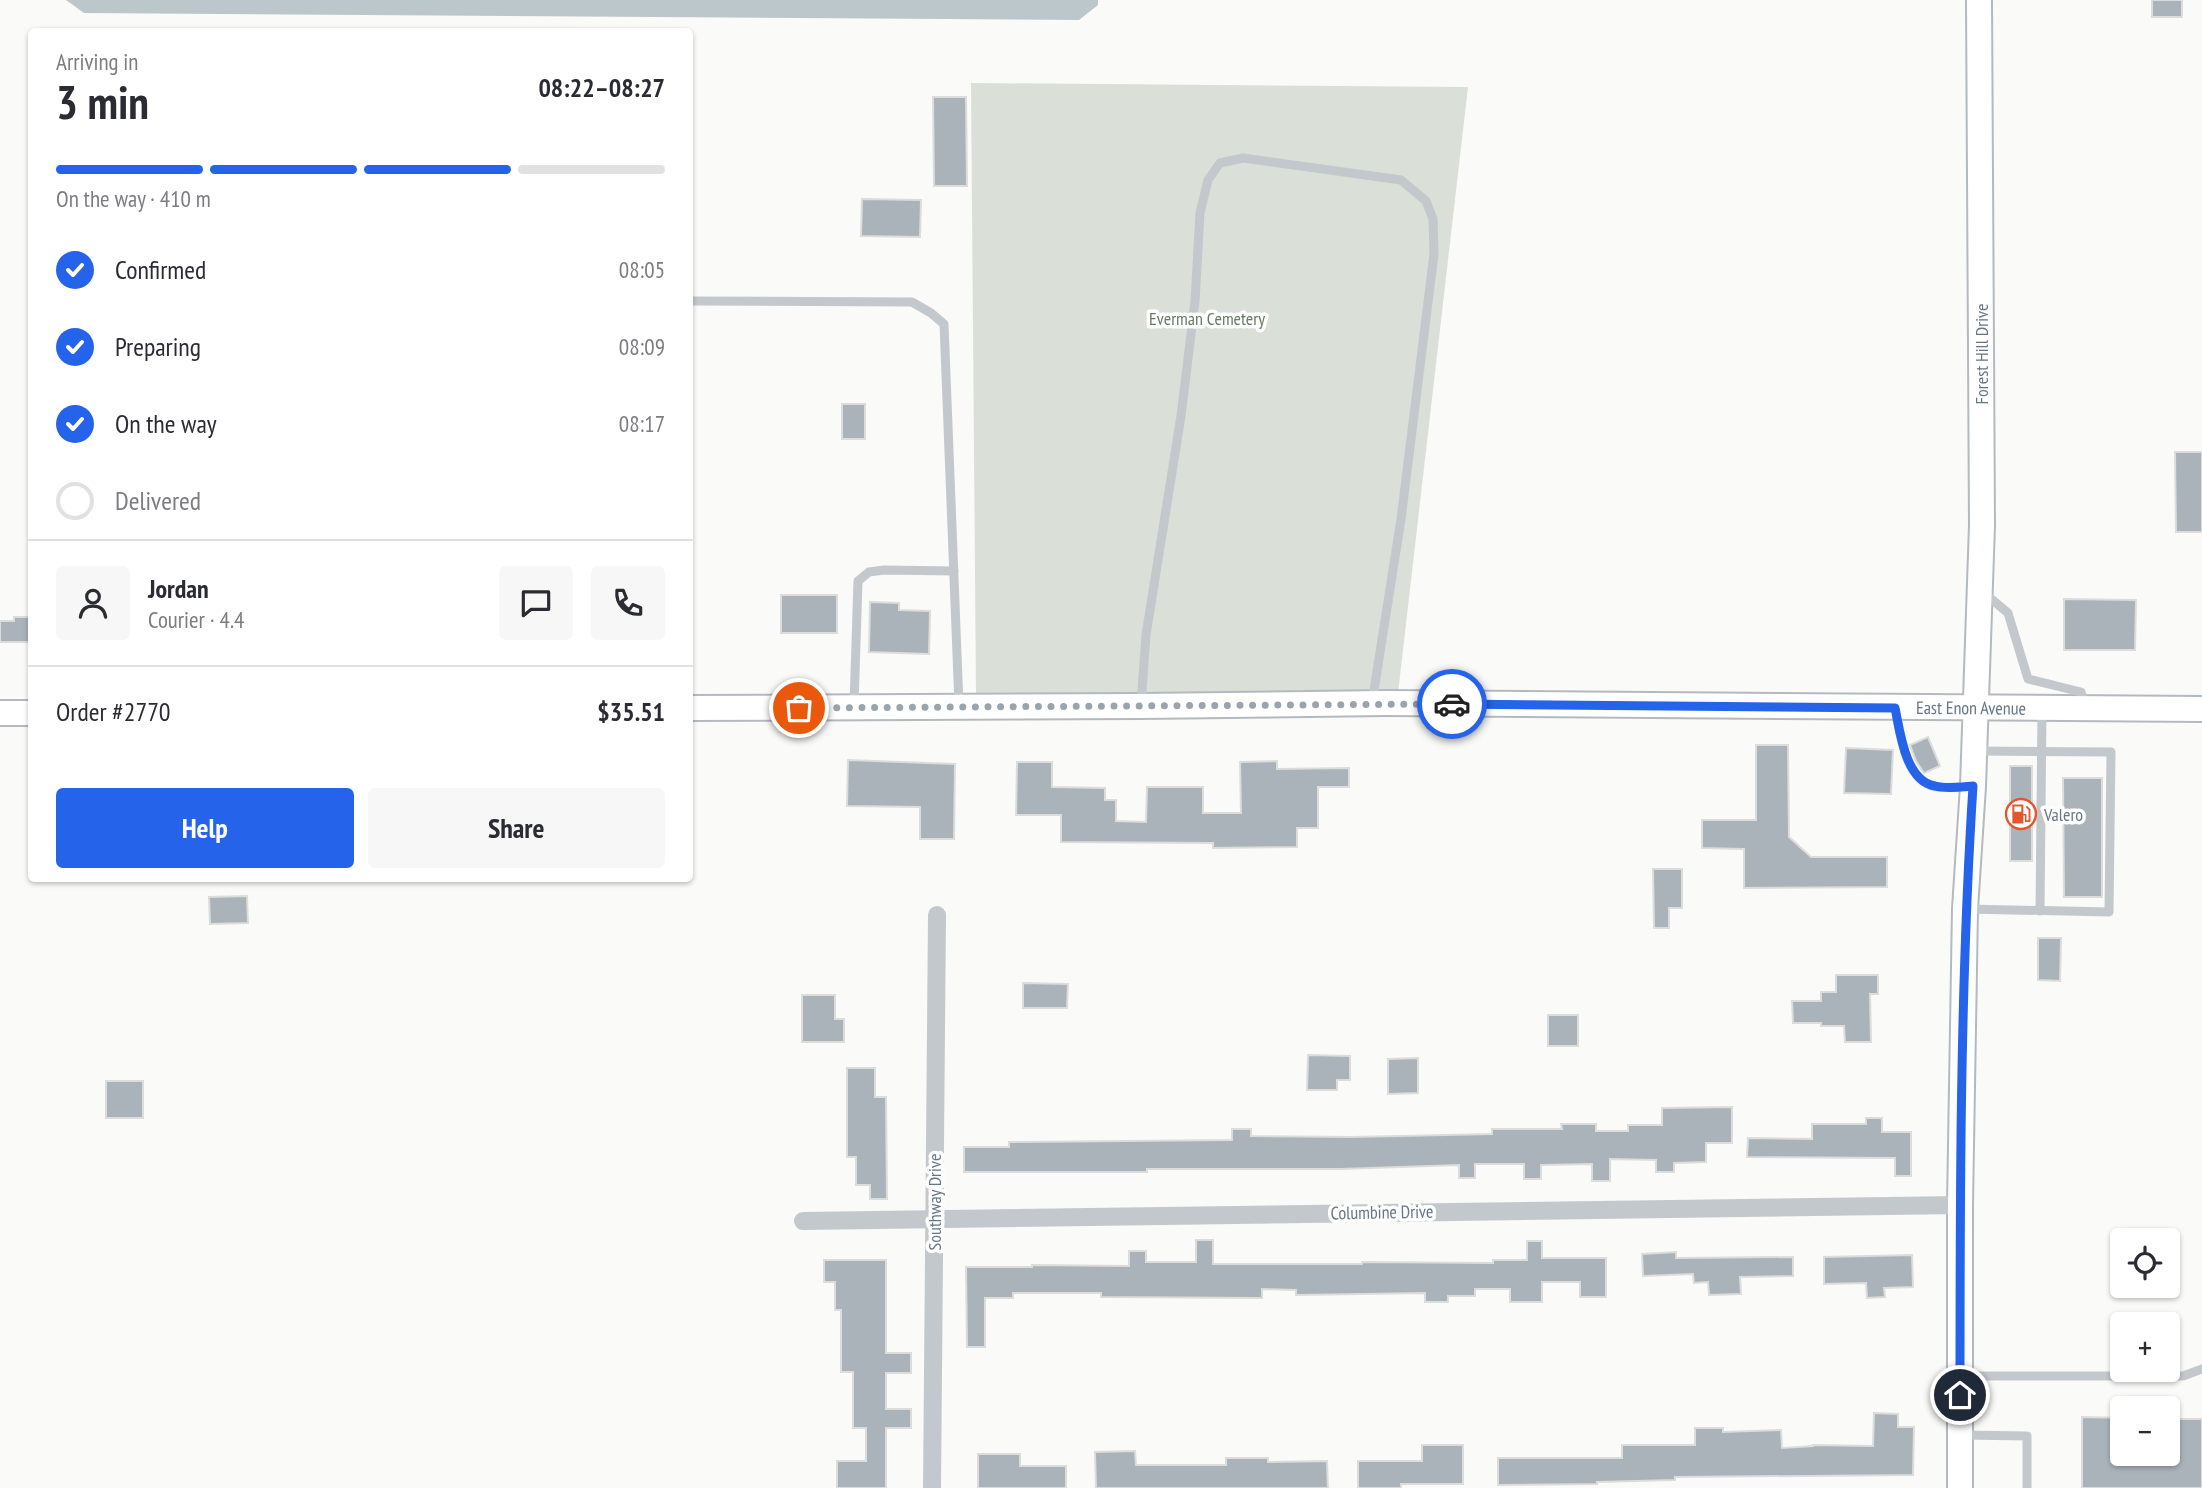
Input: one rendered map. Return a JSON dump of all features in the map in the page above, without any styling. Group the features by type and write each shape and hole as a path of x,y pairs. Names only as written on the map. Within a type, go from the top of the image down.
{"street":[{"name":"Forest Hill Drive","path":"1960,1488 1960,1205 1965,909 1981,590 1979,0"},
{"name":"East Enon Avenue","path":"693,708 1372,703 2202,709"},
{"path":"0,713 28,713"},
{"name":"Southway Drive","path":"932,1488 937,915"},
{"name":"Columbine Drive","path":"803,1221 1960,1205"}],"lane":[{"path":"1141,706 1146,635 1191,340 1200,213 1208,180 1220,163 1243,158 1401,180 1426,201 1433,219 1434,254 1406,479 1372,703"},
{"path":"693,301 912,302 944,324 959,706"},
{"path":"854,707 858,581 869,572 884,570 954,571"},
{"path":"1981,590 2008,613 2028,679 2081,692 2086,709"},
{"path":"1895,708 1903,749 1915,773 1936,787 1973,786"},
{"path":"2040,911 2042,709"},
{"path":"1965,909 2109,912 2112,752 1974,751"},
{"path":"1960,1376 2183,1376 2202,1369"},
{"path":"1960,1434 2027,1436 2027,1488"}],"green space":[{"name":"Everman Cemetery","path":"971,83 1468,87 1398,693 976,694"}],"shaded area":[{"path":"66,0 1098,0 1098,5 1079,20 84,13"}],"building":[{"path":"2152,0 2182,0 2182,17 2152,17"},
{"path":"933,97 966,97 967,186 934,186"},
{"path":"862,199 921,200 920,237 861,236"},
{"path":"842,404 865,404 865,439 842,439"},
{"path":"2175,452 2202,452 2202,532 2176,532"},
{"path":"781,595 837,595 837,633 781,633"},
{"path":"2064,599 2136,600 2135,650 2064,650"},
{"path":"870,602 899,603 899,610 930,611 929,654 869,652"},
{"path":"14,617 28,617 28,642 0,642 0,621 14,621"},
{"path":"1928,737 1940,766 1924,773 1910,745"},
{"path":"1756,745 1788,745 1789,837 1811,857 1887,857 1887,887 1744,888 1744,849 1702,848 1702,820 1756,820"},
{"path":"1846,748 1893,750 1891,794 1844,793"},
{"path":"848,760 955,764 954,839 920,839 920,807 847,806"},
{"path":"1277,761 1277,769 1349,768 1349,787 1318,787 1318,828 1297,828 1297,847 1213,848 1213,843 1061,842 1061,815 1016,815 1017,762 1052,762 1052,787 1105,788 1105,800 1116,800 1116,821 1146,822 1147,787 1203,787 1203,813 1241,813 1240,762"},
{"name":"Valero","path":"2010,766 2032,766 2032,861 2010,861"},
{"path":"2063,778 2102,778 2102,897 2064,897"},
{"path":"1653,869 1682,869 1682,908 1669,908 1669,928 1654,928"},
{"path":"247,896 248,923 210,924 209,897"},
{"path":"2038,938 2061,938 2060,981 2038,980"},
{"path":"1836,975 1878,975 1878,994 1870,994 1871,1042 1845,1042 1844,1026 1793,1023 1792,1001 1821,1001 1821,992 1836,992"},
{"path":"1023,983 1068,984 1067,1008 1023,1008"},
{"path":"802,995 835,995 835,1019 844,1019 844,1042 802,1042"},
{"path":"1548,1015 1578,1015 1578,1046 1548,1046"},
{"path":"1308,1055 1350,1056 1350,1080 1337,1080 1337,1090 1307,1090"},
{"path":"1418,1058 1418,1093 1388,1094 1388,1059"},
{"path":"847,1068 875,1068 875,1097 886,1097 887,1199 870,1199 870,1185 856,1185 856,1157 847,1157"},
{"path":"106,1081 143,1081 143,1118 106,1118"},
{"path":"1732,1107 1732,1143 1706,1143 1706,1162 1674,1163 1674,1172 1656,1172 1656,1160 1610,1159 1610,1181 1592,1181 1592,1164 1541,1165 1541,1179 1524,1179 1524,1164 1475,1164 1475,1178 1459,1178 1459,1165 1340,1169 1147,1169 1147,1172 964,1172 964,1147 1009,1147 1009,1142 1232,1140 1232,1129 1251,1129 1251,1136 1352,1137 1492,1134 1492,1129 1562,1129 1561,1124 1596,1124 1596,1131 1628,1131 1628,1125 1662,1125 1662,1108"},
{"path":"1866,1118 1882,1118 1882,1132 1911,1132 1911,1176 1895,1176 1895,1158 1747,1157 1748,1138 1812,1139 1812,1124 1866,1124"},
{"path":"1196,1240 1213,1240 1213,1264 1493,1263 1493,1260 1527,1260 1527,1241 1542,1241 1542,1258 1606,1258 1606,1297 1580,1297 1580,1282 1542,1282 1542,1302 1510,1302 1510,1289 1475,1289 1475,1296 1448,1296 1448,1302 1425,1302 1425,1293 1296,1295 1296,1290 1262,1289 1262,1298 1101,1297 1101,1293 1013,1293 1013,1298 985,1298 985,1347 967,1347 966,1267 1129,1266 1129,1251 1146,1251 1146,1262 1196,1262"},
{"path":"1676,1252 1676,1258 1793,1257 1793,1276 1740,1277 1741,1294 1709,1295 1708,1282 1694,1283 1693,1274 1643,1276 1642,1254"},
{"path":"1912,1255 1913,1287 1884,1288 1885,1297 1867,1298 1866,1283 1824,1284 1824,1257"},
{"path":"824,1260 886,1260 886,1353 911,1353 911,1373 886,1373 886,1409 911,1409 911,1428 886,1428 886,1488 837,1488 837,1461 866,1461 866,1428 853,1428 853,1372 841,1372 841,1310 835,1310 835,1282 824,1282"},
{"path":"1874,1413 1898,1414 1898,1427 1914,1427 1913,1475 1675,1477 1675,1480 1597,1484 1498,1485 1498,1458 1622,1458 1622,1445 1695,1445 1695,1428 1723,1428 1723,1432 1781,1430 1782,1448 1813,1445 1873,1446"},
{"path":"2082,1417 2110,1418 2110,1466 2180,1466 2180,1419 2202,1419 2202,1488 2082,1488"},
{"path":"1422,1445 1463,1445 1463,1484 1401,1484 1401,1488 1358,1488 1358,1461 1422,1461"},
{"path":"1135,1451 1136,1465 1226,1465 1226,1458 1268,1458 1268,1462 1327,1461 1328,1488 1096,1488 1095,1452"},
{"path":"978,1454 1020,1454 1020,1466 1066,1466 1066,1488 978,1488"}],"way so far":[{"path":"799,708 1452,704"}],"place":[{"name":"Valero","path":"2021,814"}],"route":[{"path":"1452,704 1895,708 1903,749 1915,773 1936,787 1973,786 1965,909 1960,1395"}]}
